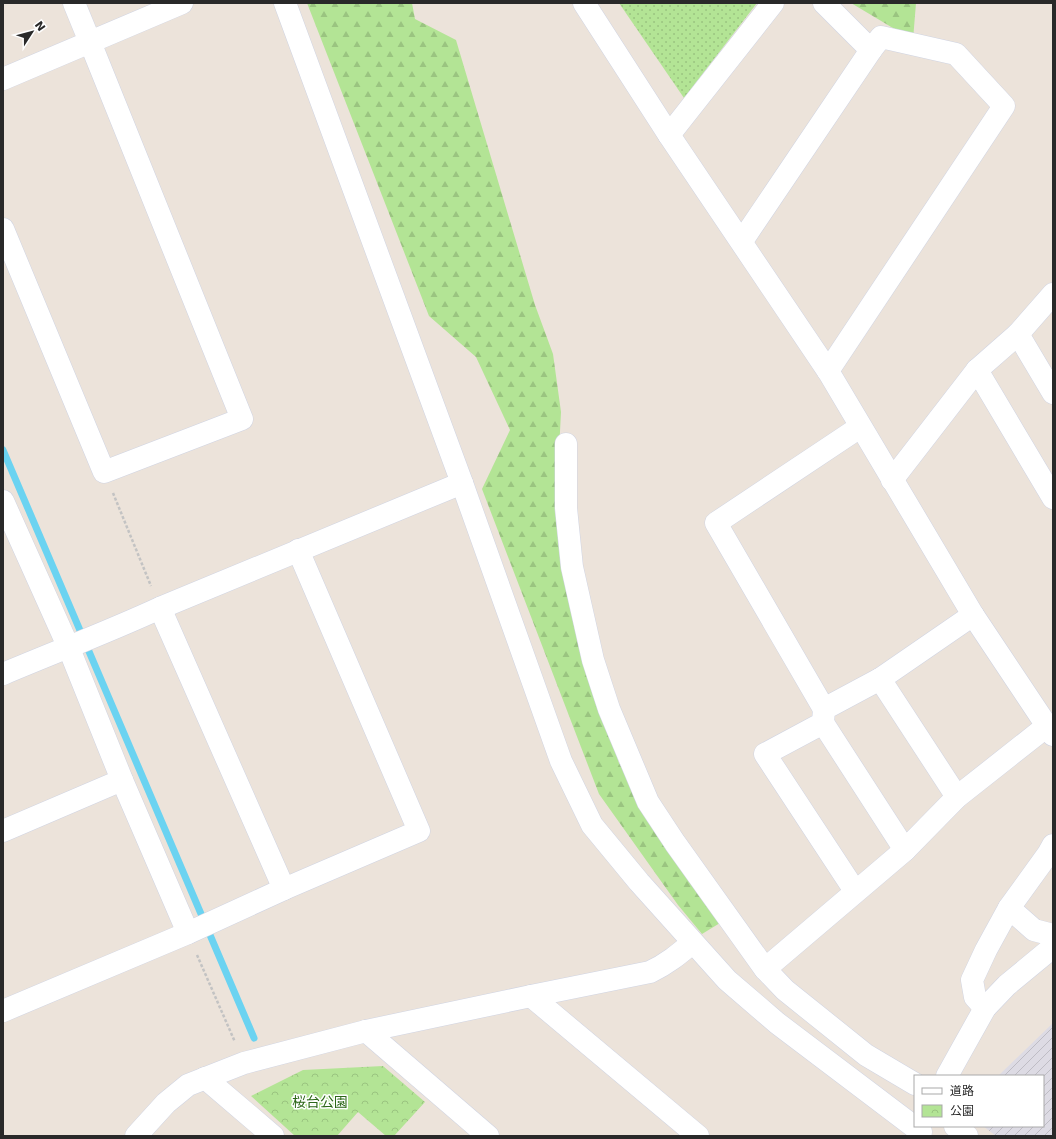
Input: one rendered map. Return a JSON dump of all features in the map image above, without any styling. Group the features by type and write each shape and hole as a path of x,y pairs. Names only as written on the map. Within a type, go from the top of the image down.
{"street":[{"path":"3,229 104,472 242,420 74,3"},
{"path":"3,79 182,3"},
{"path":"285,3 462,483 561,761 592,825 638,882 727,980 777,1023 914,1125"},
{"path":"584,3 669,135 742,241 828,371 973,615 1050,730 957,798 905,850 765,968"},
{"path":"669,135 773,3"},
{"path":"824,3 871,50"},
{"path":"742,241 881,37 956,54 1004,106 828,371"},
{"path":"892,480 977,370 1018,334 1053,294"},
{"path":"1018,334 1053,393"},
{"path":"977,370 1053,498"},
{"path":"860,427 716,523 823,716 905,850"},
{"path":"566,444 566,508 572,567 593,660 609,709 648,802 675,844 765,968 785,990 866,1055 914,1083"},
{"path":"3,674 68,646 120,627 160,608 462,483"},
{"path":"5,514 68,646 122,780 188,933"},
{"path":"3,1011 188,933 284,889 419,831 298,550"},
{"path":"160,608 284,889"},
{"path":"855,891 766,754 880,679 973,615"},
{"path":"880,679 957,798"},
{"path":"3,832 122,780"},
{"path":"985,1008 975,997 972,980 986,950 1009,908 1053,845"},
{"path":"1009,908 1034,930 1053,935"},
{"path":"136,1136 166,1103 188,1085 244,1062 366,1031 650,972 664,966 692,943"},
{"path":"948,1075 985,1008 1007,985 1053,947"},
{"path":"531,996 698,1136"},
{"path":"366,1031 488,1136"},
{"path":"205,1078 273,1136"},
{"path":"956,1127 967,1136"}],"path":[{"path":"104,472 160,608"},
{"path":"188,933 244,1062"}],"shaded area":[{"path":"1053,1023 1053,1136 996,1136 984,1127 1044,1127 1044,1075 999,1075"}],"green space":[{"path":"307,3 412,3 415,19 456,40 535,305 553,354 561,412 556,510 577,631 619,763 674,858 720,923 702,934 678,905 599,794 482,489 510,430 476,357 429,316"},
{"path":"619,3 757,3 684,98"},
{"path":"851,3 916,3 913,40"},
{"name":"桜台公園","path":"383,1066 425,1102 394,1136 386,1136 358,1112 337,1136 295,1136 251,1096 303,1070"}],"waterway":[{"path":"3,450 254,1038"}]}
